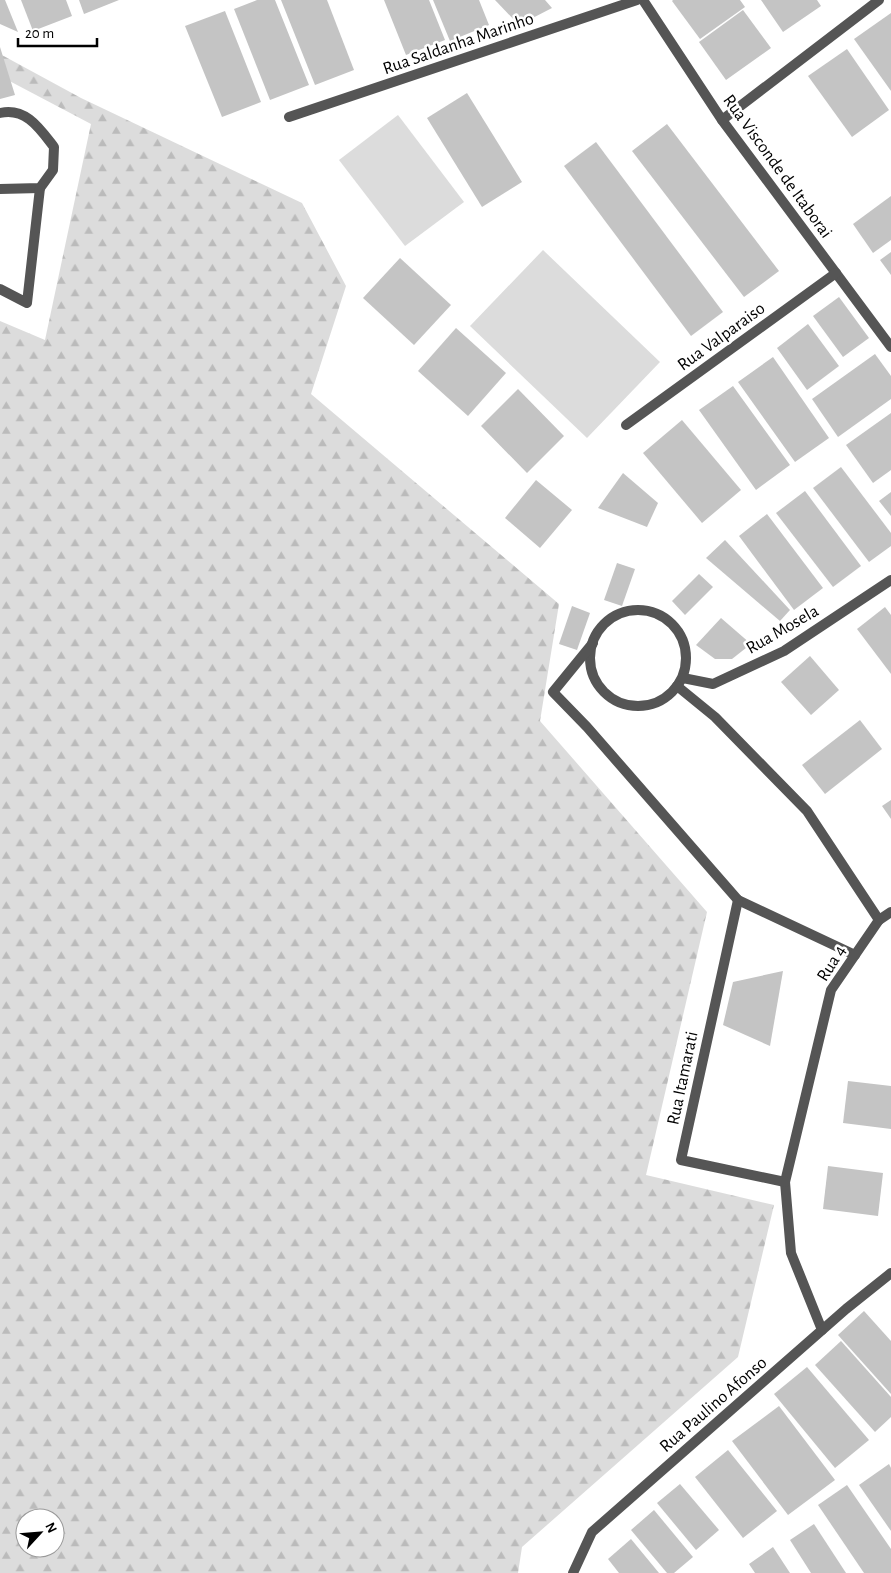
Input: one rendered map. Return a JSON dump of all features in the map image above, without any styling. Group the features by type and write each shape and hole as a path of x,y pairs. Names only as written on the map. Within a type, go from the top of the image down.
{"street":[{"name":"Rua Saldanha Marinho","path":"289,117 637,0"},
{"name":"Rua Visconde de Itaborai","path":"643,0 722,120 891,348"},
{"path":"722,120 879,0"},
{"path":"0,112 15,112 31,120 54,147 53,170 40,188 27,303 0,289"},
{"path":"0,189 40,188"},
{"name":"Rua Valparaiso","path":"626,426 836,274"},
{"name":"Rua Mosela","path":"680,682 713,684 784,651 891,580"},
{"path":"593,643 590,659 593,675 601,689 613,700 628,706 645,706 660,702 673,692 680,682 686,663 685,648 679,633 669,622 656,613 641,610 625,612 611,618 600,629 593,643 553,692 587,727 738,900 855,955"},
{"path":"680,682 807,811 879,920 891,912"},
{"name":"Rua Itamarati","path":"738,900 681,1160 785,1182"},
{"name":"Rua 4","path":"822,1330 792,1253 785,1182 831,990 879,920"},
{"name":"Rua Paulino Afonso","path":"573,1573 592,1532 822,1330 891,1273"}],"green space":[{"path":"0,54 81,98 302,203 346,286 311,394 559,604 540,721 707,912 646,1175 774,1205 738,1357 522,1547 518,1573 0,1573 0,321 45,340 91,124 0,76"},
{"path":"398,115 464,202 405,246 339,160"},
{"path":"543,250 660,362 587,438 470,326"}],"building":[{"path":"0,0 5,0 18,32 0,24"},
{"path":"21,0 66,0 72,16 33,31"},
{"path":"79,0 119,0 84,14"},
{"path":"257,0 275,0 309,85 270,100 234,9"},
{"path":"281,0 327,0 354,70 315,85"},
{"path":"384,0 429,0 445,40 406,55"},
{"path":"433,0 479,0 489,25 450,41"},
{"path":"495,0 545,0 552,8 519,25"},
{"path":"673,0 740,0 745,7 700,39"},
{"path":"761,0 817,0 821,6 783,32"},
{"path":"743,10 771,48 726,80 699,42"},
{"path":"225,11 261,102 222,117 185,26"},
{"path":"891,13 891,91 854,39"},
{"path":"0,47 15,95 0,99"},
{"path":"847,49 889,110 852,137 808,76"},
{"path":"467,93 522,182 482,207 427,118"},
{"path":"667,124 779,271 744,297 632,151"},
{"path":"596,142 723,312 691,336 564,166"},
{"path":"891,196 891,240 873,253 853,224"},
{"path":"891,252 891,275 880,260"},
{"path":"400,258 451,305 414,345 363,298"},
{"path":"839,297 869,338 843,357 813,316"},
{"path":"808,324 839,366 807,390 777,348"},
{"path":"456,328 506,373 468,416 418,371"},
{"path":"875,354 891,376 891,399 838,437 812,399"},
{"path":"773,357 829,438 795,462 738,382"},
{"path":"733,386 790,465 756,490 699,410"},
{"path":"518,389 564,436 527,473 481,426"},
{"path":"891,413 891,470 873,483 846,445"},
{"path":"682,420 741,490 702,523 643,453"},
{"path":"841,467 891,533 891,546 869,562 813,488"},
{"path":"623,473 658,503 647,527 598,508"},
{"path":"536,480 572,510 540,548 505,518"},
{"path":"805,491 861,566 833,587 776,513"},
{"path":"891,492 891,516 879,501"},
{"path":"767,514 823,588 794,610 739,536"},
{"path":"725,540 790,610 780,621 706,558"},
{"path":"617,563 635,569 622,606 604,600"},
{"path":"699,574 713,587 685,615 672,601"},
{"path":"572,606 590,613 577,650 559,644"},
{"path":"885,607 891,615 891,674 857,629"},
{"path":"721,618 751,644 732,659 715,659 696,645"},
{"path":"810,656 839,690 811,715 781,682"},
{"path":"860,720 882,749 825,794 802,765"},
{"path":"891,800 891,819 882,806"},
{"path":"783,971 770,1046 723,1025 733,982"},
{"path":"848,1081 891,1086 891,1129 843,1123"},
{"path":"828,1166 883,1173 878,1216 823,1209"},
{"path":"864,1311 891,1341 891,1394 838,1335"},
{"path":"841,1341 891,1397 891,1417 875,1432 815,1365"},
{"path":"807,1367 869,1440 835,1468 774,1394"},
{"path":"779,1406 835,1480 788,1515 732,1441"},
{"path":"728,1450 777,1511 743,1538 695,1477"},
{"path":"889,1464 891,1468 891,1531 859,1485"},
{"path":"680,1484 719,1530 696,1550 657,1503"},
{"path":"847,1485 891,1549 891,1573 864,1573 818,1505"},
{"path":"654,1510 693,1557 674,1573 667,1573 631,1530"},
{"path":"814,1524 846,1573 811,1573 790,1540"},
{"path":"631,1539 659,1573 619,1573 608,1559"},
{"path":"773,1547 790,1573 755,1573 749,1564"}]}
